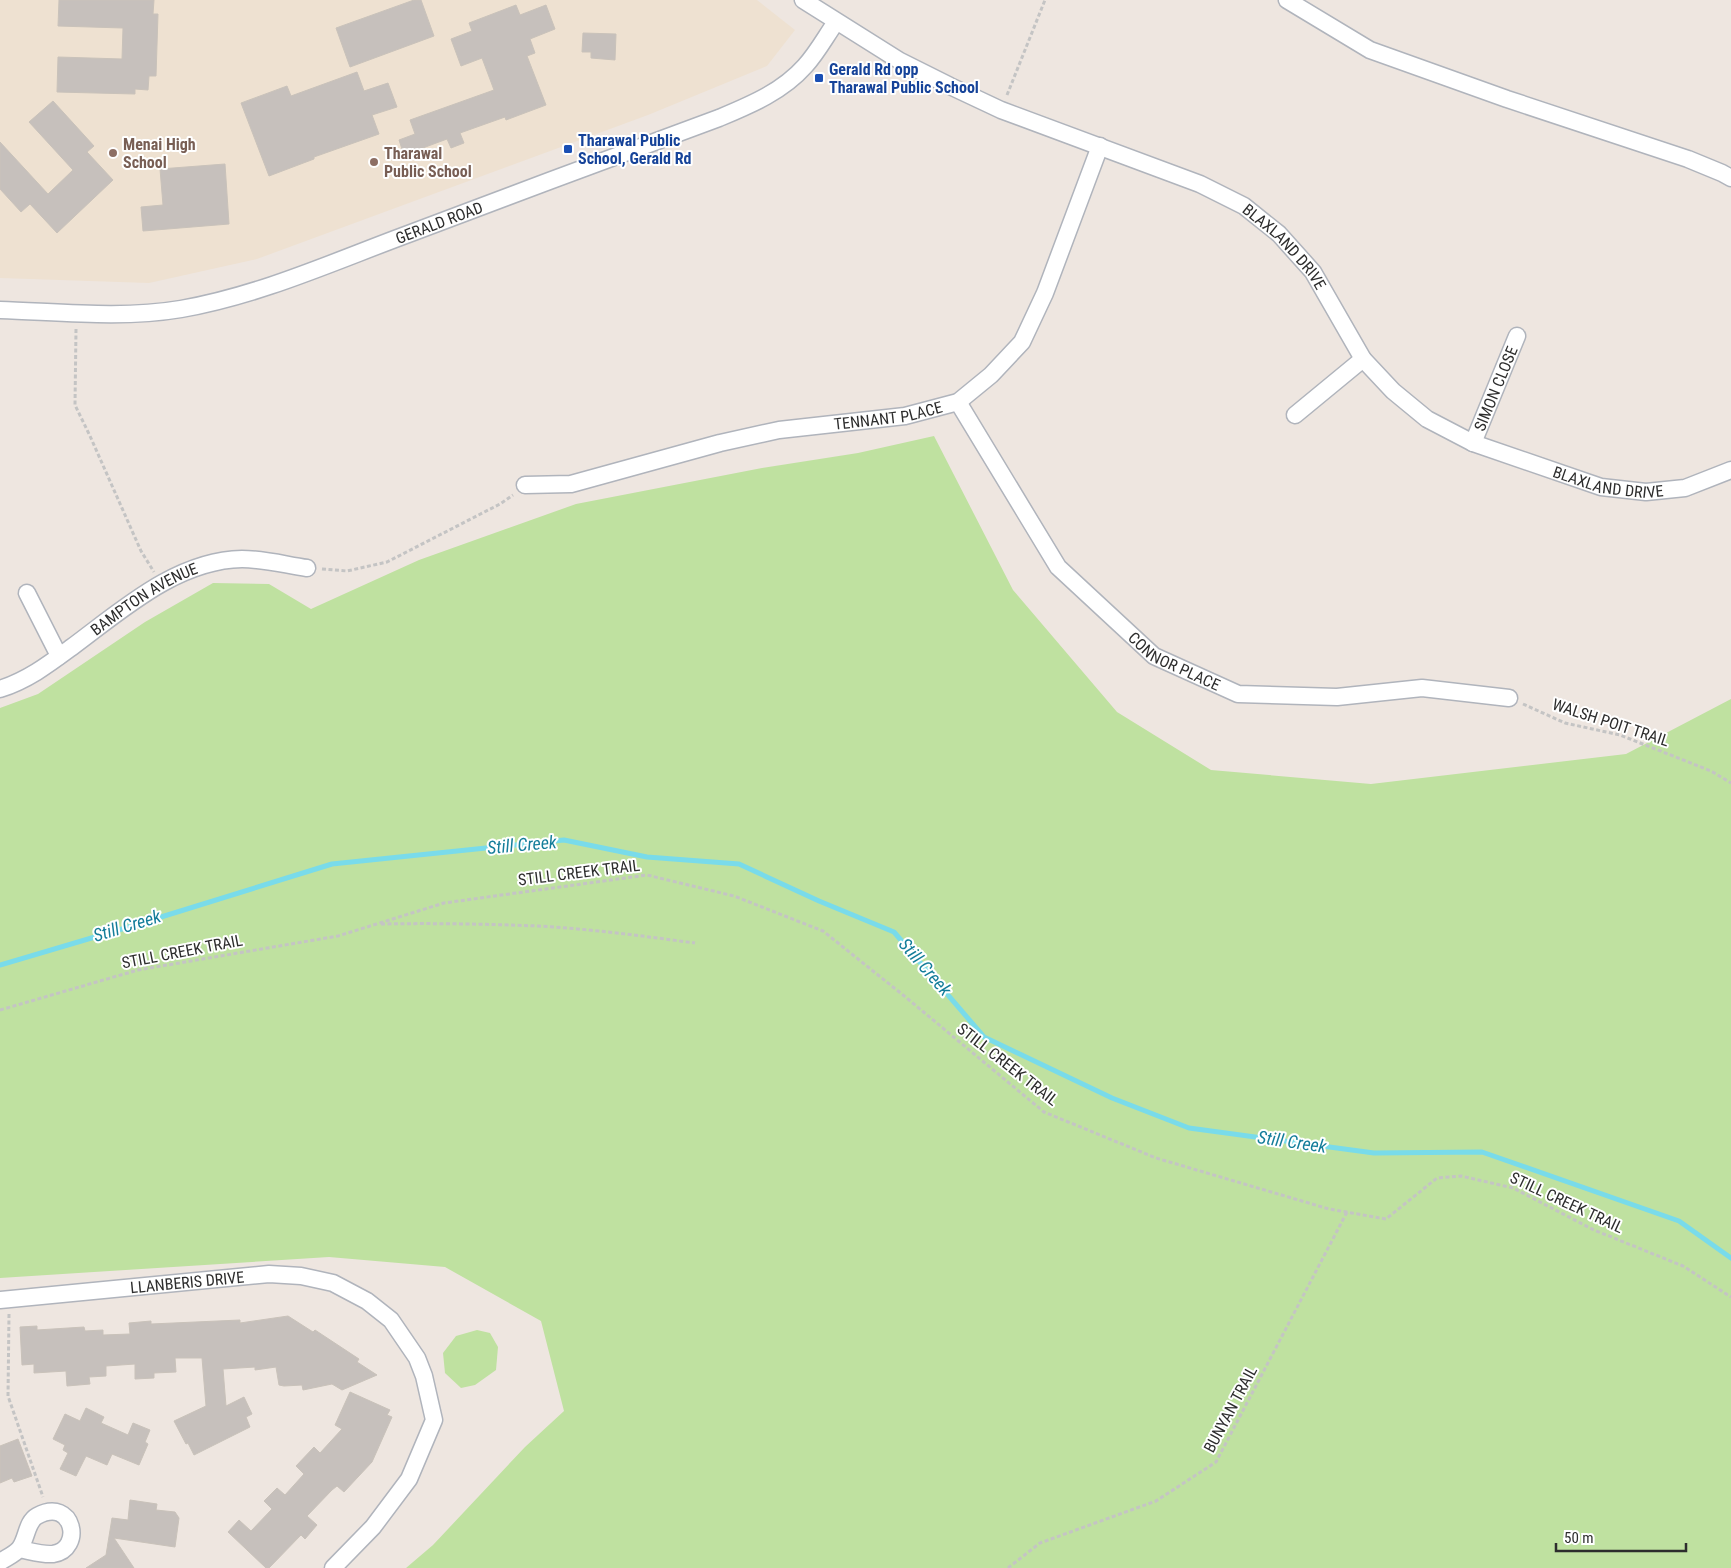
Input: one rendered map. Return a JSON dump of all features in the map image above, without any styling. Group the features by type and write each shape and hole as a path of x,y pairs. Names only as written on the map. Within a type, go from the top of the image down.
{"street":[{"name":"BLAXLAND DRIVE","path":"803,0 900,62 1001,110 1200,184 1244,206 1279,234 1313,272 1363,358 1393,391 1427,419 1473,442 1601,487 1646,492 1685,488 1731,470"},
{"path":"1287,0 1306,5 1370,50 1507,99 1688,159 1731,178"},
{"name":"GERALD ROAD","path":"0,310 126,314 180,309 232,298 283,282 411,232 720,118 754,103 782,86 805,66 836,22"},
{"name":"TENNANT PLACE","path":"525,485 572,484 720,443 779,430 905,416 958,402 991,375 1022,342 1045,293 1100,146"},
{"name":"SIMON CLOSE","path":"1473,442 1517,336"},
{"path":"1295,415 1363,358"},
{"name":"CONNOR PLACE","path":"958,402 1058,567 1154,656 1238,694 1337,698 1422,688 1509,698"},
{"name":"BAMPTON AVENUE","path":"0,689 33,675 143,596 181,573 199,566 242,559 307,568"},
{"path":"27,593 60,656"},
{"name":"LLANBERIS DRIVE","path":"4,1299 270,1274 301,1276 333,1283 367,1301 391,1320 417,1358 424,1376 434,1420 409,1480 373,1527 333,1568"},
{"path":"0,1562 19,1548 34,1517 47,1511 60,1512 70,1522 71,1541 65,1550 54,1554 42,1554 19,1548"}],"path":[{"path":"1001,110 1045,0"},
{"path":"76,313 75,405 141,551 162,584"},
{"path":"307,568 347,571 387,562 500,504 525,485"},
{"name":"WALSH POIT TRAIL","path":"1509,698 1565,724 1620,735 1711,770 1731,783"},
{"name":"STILL CREEK TRAIL","path":"0,1010 138,970 338,936 444,903 647,875 734,896 823,931 1044,1112 1156,1158 1329,1210 1386,1218 1437,1178 1461,1176 1513,1188 1594,1230 1683,1266 1731,1297"},
{"path":"375,924 451,923 540,926 695,943"},
{"name":"BUNYAN TRAIL","path":"1008,1568 1040,1543 1156,1501 1216,1462 1347,1212"},
{"path":"4,1299 8,1396 47,1511"}],"shaded area":[{"name":"Tharawal Public School","path":"0,0 757,0 795,30 767,66 648,115 257,259 149,283 0,278"}],"green space":[{"path":"934,436 1013,590 1117,712 1211,770 1371,784 1626,754 1731,699 1731,1568 406,1568 433,1545 525,1447 564,1411 541,1321 445,1267 329,1257 0,1278 0,708 38,694 145,622 213,583 269,584 311,609 419,560 576,504 762,468 858,453"},
{"path":"477,1330 490,1333 498,1347 496,1370 475,1385 461,1388 445,1373 443,1353 456,1336"}],"building":[{"path":"59,0 154,0 153,14 158,14 156,76 149,76 148,90 135,89 135,94 57,92 58,57 122,59 123,28 58,26"},
{"path":"414,0 421,0 434,36 350,67 336,28"},
{"path":"516,5 520,15 546,5 555,29 530,39 535,53 527,56 546,105 506,120 505,117 460,133 464,143 451,148 447,139 404,155 399,140 415,134 410,120 494,90 482,58 461,66 451,39 472,31 469,23"},
{"path":"583,33 616,34 615,60 591,58 591,52 582,52"},
{"path":"357,72 364,91 388,83 397,107 372,115 379,134 314,157 314,159 269,176 241,103 287,86 291,96"},
{"path":"53,101 94,146 87,152 113,180 57,233 30,204 21,212 0,189 0,142 48,194 73,170 29,122"},
{"path":"225,164 229,224 143,231 141,207 163,205 160,169"},
{"path":"288,1316 313,1332 315,1330 359,1359 357,1362 377,1375 342,1390 332,1384 303,1390 302,1385 279,1385 276,1367 255,1370 255,1367 223,1369 226,1406 244,1397 252,1414 246,1417 250,1427 194,1455 174,1421 206,1406 202,1358 175,1358 176,1372 154,1373 154,1378 135,1379 135,1364 106,1366 106,1376 89,1377 90,1384 67,1386 66,1371 34,1373 34,1364 22,1365 20,1327 37,1326 37,1330 84,1327 85,1331 103,1330 103,1335 130,1334 129,1323 151,1321 151,1324 240,1320 240,1323"},
{"path":"350,1392 390,1410 387,1415 392,1417 372,1462 344,1492 337,1486 332,1490 307,1516 317,1525 305,1539 301,1535 269,1568 266,1568 228,1532 239,1520 251,1531 272,1509 264,1501 277,1488 285,1495 304,1474 296,1466 314,1447 320,1453 342,1429 335,1425"},
{"path":"86,1408 104,1417 101,1423 128,1435 133,1423 150,1430 145,1442 148,1444 139,1465 112,1454 107,1465 86,1456 76,1476 60,1469 68,1453 63,1450 65,1445 53,1439 65,1414 80,1421"},
{"path":"18,1439 32,1476 14,1482 12,1478 0,1483 0,1446"},
{"path":"130,1500 157,1504 156,1510 175,1512 179,1518 175,1547 114,1538 134,1568 86,1568 106,1555 112,1518 128,1520"}],"waterway":[{"name":"Still Creek","path":"0,965 332,864 564,840 647,857 739,864 819,901 894,932 984,1037 1112,1098 1189,1128 1374,1153 1482,1152 1679,1221 1731,1258"}],"place":[{"name":"Gerald Rd opp Tharawal Public School","path":"819,78"},
{"name":"Tharawal Public School, Gerald Rd","path":"568,149"},
{"name":"Menai High School","path":"113,153"},
{"name":"Tharawal Public School","path":"374,162"}]}
